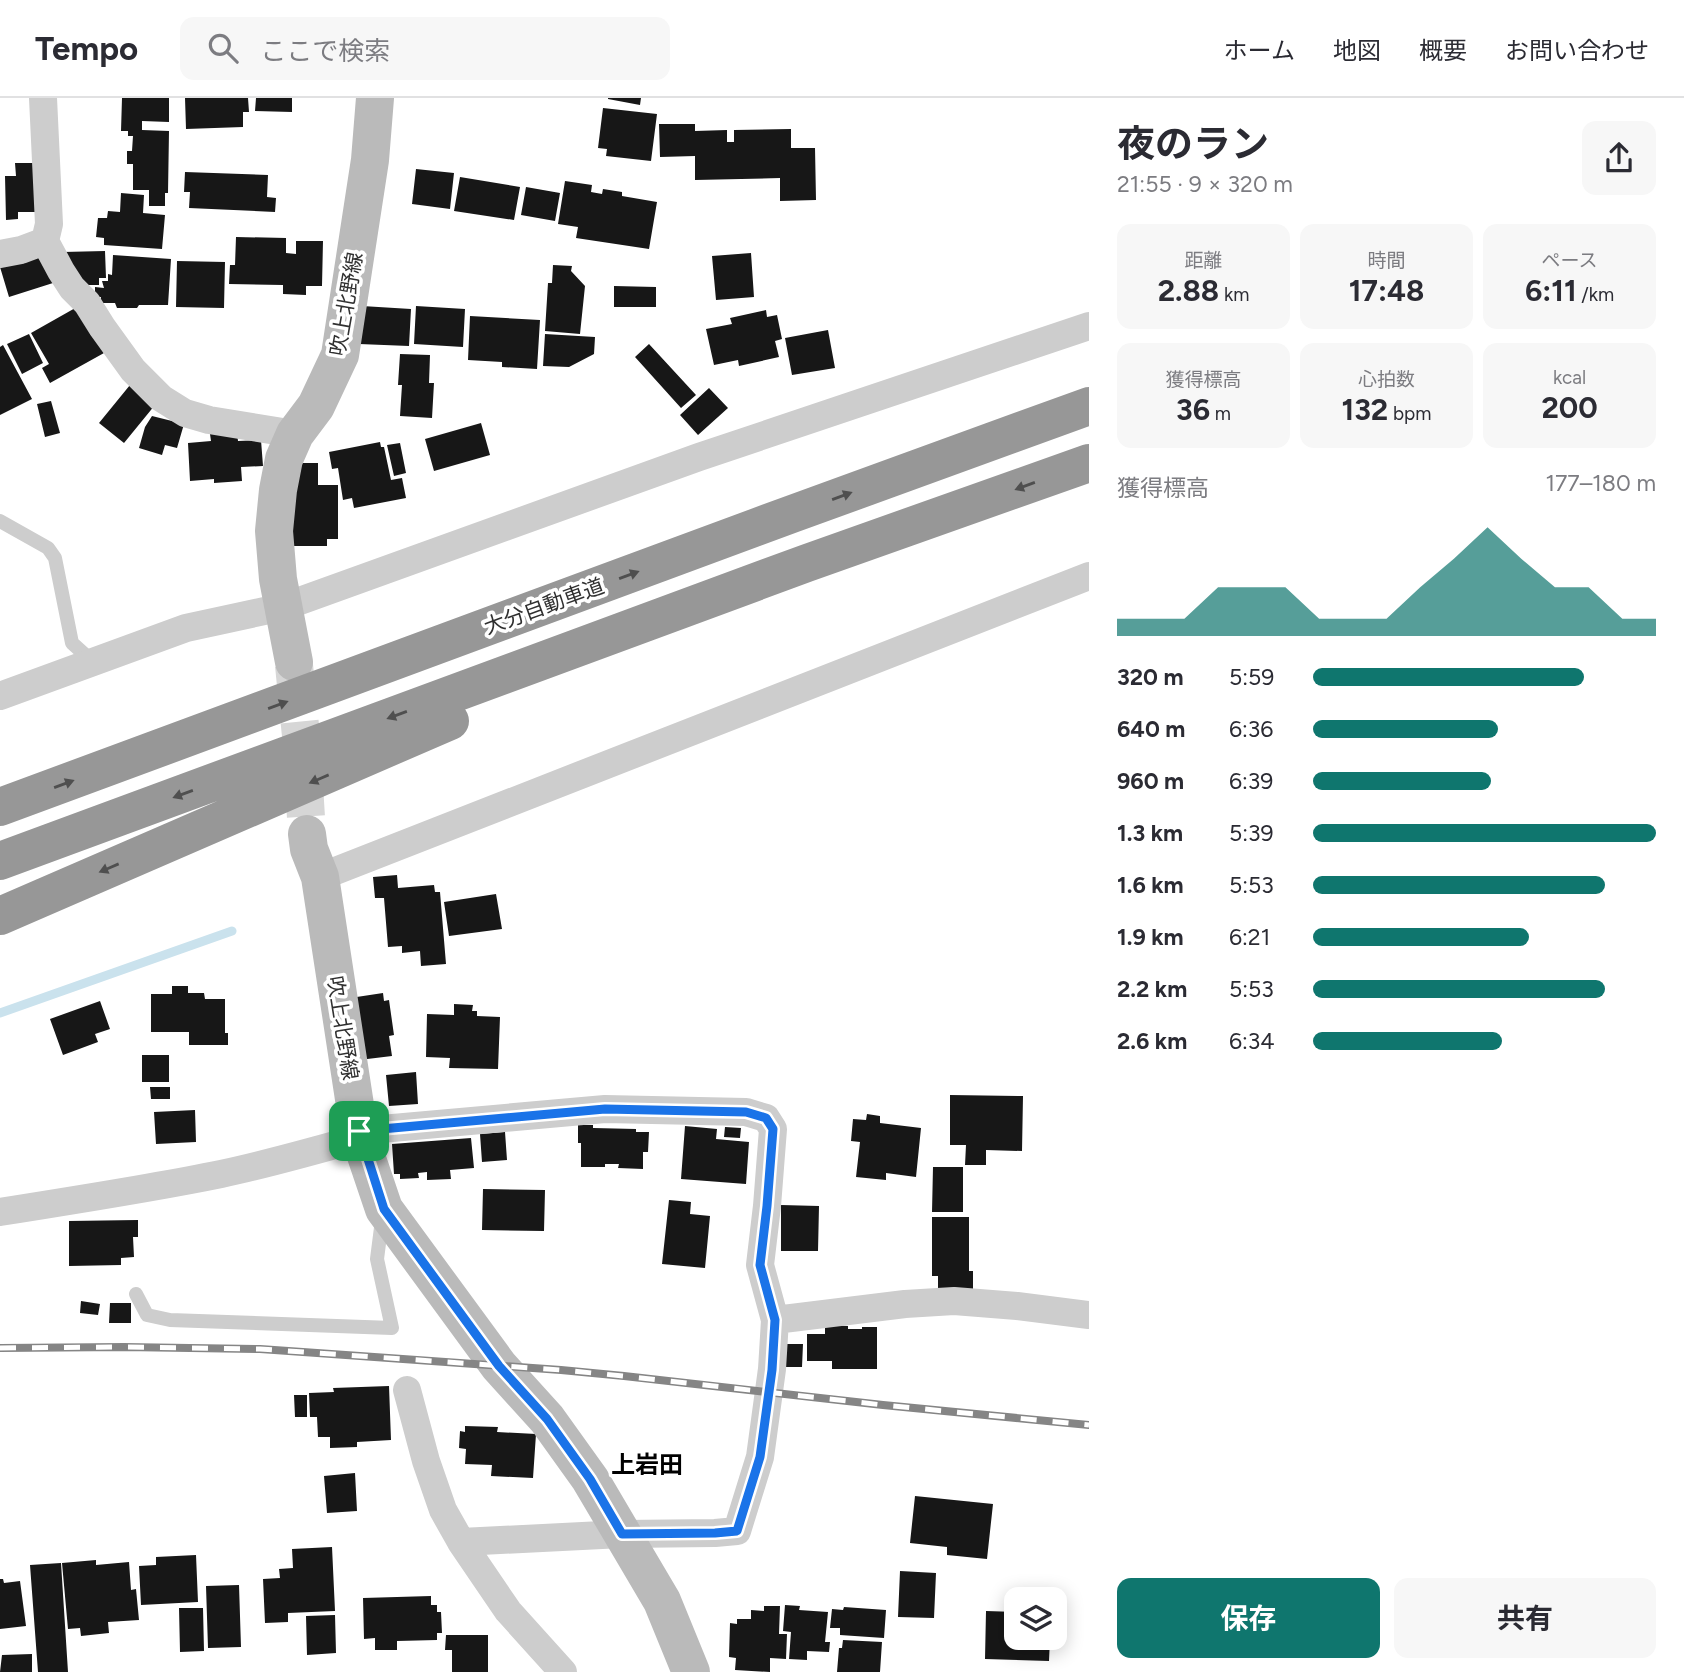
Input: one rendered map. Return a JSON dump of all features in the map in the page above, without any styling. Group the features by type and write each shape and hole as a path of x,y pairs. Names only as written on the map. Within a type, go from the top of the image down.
{"highway":[{"name":"大分自動車道","path":"0,807 1089,406"},
{"path":"0,861 807,563 1089,463"},
{"path":"0,916 807,563"}],"main road":[{"name":"吹上北野線","path":"294,662 278,579 274,531 278,490 284,459 295,434 316,406 341,355 370,160 374,98"},
{"name":"吹上北野線","path":"307,834 309,849 320,877 360,1135 384,1209 499,1366 547,1419 590,1479 662,1601 691,1672"}],"street":[{"path":"43,98 49,224 46,241 72,288 87,303 133,370 161,398 185,413 209,420 295,434"},
{"path":"0,254 46,241"},
{"path":"0,696 186,628 283,607 699,457 1088,329"},
{"path":"320,877 1089,576"},
{"path":"0,1212 220,1174 289,1158 360,1135 605,1109 746,1112 766,1118 773,1129 760,1265 775,1320 772,1370 760,1457 737,1531 461,1542"},
{"path":"775,1320 905,1304 954,1301 1089,1315"},
{"path":"407,1390 426,1461 443,1510 461,1542 508,1611 563,1672"}],"lane":[{"path":"0,521 48,548 55,558 72,643 93,662"},
{"path":"136,1294 148,1315 170,1320 392,1328 377,1259 384,1209"}],"building":[{"path":"122,98 169,98 169,122 142,121 142,130 169,131 168,193 165,193 165,206 149,206 149,190 133,190 133,164 127,164 127,151 132,151 133,136 128,136 128,131 121,131"},
{"path":"185,98 248,98 249,112 243,112 243,127 186,129"},
{"path":"256,98 292,98 292,112 255,111"},
{"path":"608,98 641,98 640,105"},
{"path":"603,108 657,114 651,161 606,156 607,149 598,148"},
{"path":"659,124 695,124 695,131 727,130 727,142 734,142 734,130 791,129 791,148 815,148 816,200 780,201 780,178 695,180 695,156 660,157"},
{"path":"15,163 39,163 40,212 18,212 18,219 6,220 5,176 16,176"},
{"path":"416,169 454,173 450,209 412,204"},
{"path":"185,172 268,175 267,197 276,198 275,212 189,208 190,192 184,192"},
{"path":"460,177 520,187 514,220 454,211"},
{"path":"565,181 592,185 591,192 602,194 603,189 622,192 622,196 657,202 649,249 576,238 578,227 558,224"},
{"path":"526,187 560,193 555,221 521,215"},
{"path":"121,193 144,195 143,213 165,215 162,249 104,245 104,238 96,237 98,218 107,218 108,211 120,212"},
{"path":"236,237 286,238 286,253 296,254 296,241 323,241 322,286 306,286 306,295 283,294 283,285 229,284 230,265 235,265"},
{"path":"105,251 106,278 99,278 99,285 76,285 63,252"},
{"path":"44,253 53,283 9,297 0,267"},
{"path":"751,253 754,297 716,300 712,256"},
{"path":"113,255 171,259 168,305 117,308 115,303 100,303 101,297 95,297 95,287 104,288 102,281 108,281 108,274 112,275"},
{"path":"177,261 225,262 224,308 176,307"},
{"path":"553,265 572,266 571,271 585,286 580,334 545,331 548,283 552,283"},
{"path":"614,286 656,287 656,307 614,307"},
{"path":"362,306 411,309 409,346 359,344"},
{"path":"416,306 465,309 463,347 414,344"},
{"path":"77,307 104,353 50,383 42,368 49,364 31,333"},
{"path":"766,310 767,317 777,315 782,339 775,341 779,357 739,366 738,360 714,365 706,329 732,324 730,318"},
{"path":"470,316 540,320 537,369 502,367 502,362 468,360"},
{"path":"828,330 835,368 792,375 785,338"},
{"path":"29,334 43,363 22,374 7,344"},
{"path":"545,334 595,337 594,354 569,367 543,366"},
{"path":"649,344 696,395 681,408 635,357"},
{"path":"3,345 32,399 0,415 0,347"},
{"path":"400,354 430,355 429,383 434,383 432,418 400,416"},
{"path":"130,385 155,405 124,443 99,423"},
{"path":"709,388 728,408 698,435 680,415"},
{"path":"51,401 60,433 45,437 37,404"},
{"path":"152,416 184,424 177,448 165,445 162,455 139,448 145,427"},
{"path":"481,423 490,455 434,471 425,439"},
{"path":"237,433 238,441 261,440 263,466 241,467 242,481 190,481 188,443 211,441 210,434"},
{"path":"380,442 381,447 384,447 391,480 402,478 406,498 354,508 352,498 343,500 338,468 332,469 329,452"},
{"path":"400,443 406,473 394,476 387,445"},
{"path":"299,463 318,463 318,485 338,485 338,539 327,539 327,546 287,546"},
{"path":"397,875 398,888 434,885 435,892 440,892 446,964 421,966 420,951 402,953 402,946 388,947 384,898 375,898 373,877"},
{"path":"496,894 502,929 449,936 444,902"},
{"path":"172,986 188,986 188,993 204,993 205,999 225,999 225,1033 228,1033 228,1045 189,1045 189,1032 151,1032 151,994 172,994"},
{"path":"383,993 384,1001 389,1000 394,1035 389,1036 392,1056 359,1060 350,998"},
{"path":"100,1001 110,1029 95,1034 98,1042 63,1055 50,1019"},
{"path":"454,1004 473,1005 472,1011 477,1011 477,1016 500,1017 498,1069 449,1068 450,1058 426,1057 427,1014 454,1015"},
{"path":"142,1055 169,1055 169,1082 142,1082"},
{"path":"416,1072 418,1104 389,1106 386,1075"},
{"path":"150,1087 170,1087 170,1099 151,1099"},
{"path":"950,1095 1023,1096 1022,1151 986,1150 986,1165 965,1165 966,1145 950,1145"},
{"path":"195,1110 196,1142 156,1144 154,1112"},
{"path":"867,1114 880,1116 880,1123 921,1128 916,1177 886,1173 886,1180 856,1177 860,1142 851,1141 853,1119 866,1120"},
{"path":"578,1125 649,1132 648,1152 643,1152 643,1169 618,1168 619,1164 581,1167"},
{"path":"685,1126 717,1129 716,1139 749,1142 746,1184 681,1179"},
{"path":"725,1127 741,1128 740,1138 724,1137"},
{"path":"505,1132 507,1160 482,1162 480,1134"},
{"path":"471,1138 474,1168 450,1170 451,1179 427,1180 427,1172 418,1173 419,1178 400,1179 400,1174 394,1174 392,1144"},
{"path":"933,1167 963,1167 963,1212 932,1212"},
{"path":"483,1189 545,1190 544,1231 482,1230"},
{"path":"669,1200 691,1202 690,1214 710,1216 705,1268 662,1264"},
{"path":"781,1205 819,1206 818,1251 781,1251"},
{"path":"932,1217 969,1217 969,1271 973,1271 973,1291 938,1291 938,1276 932,1276"},
{"path":"138,1220 138,1237 133,1237 134,1257 121,1258 121,1265 69,1266 69,1221"},
{"path":"81,1301 100,1304 98,1315 80,1313"},
{"path":"110,1303 131,1303 131,1323 109,1323"},
{"path":"825,1325 848,1326 848,1329 877,1327 877,1369 832,1369 832,1361 807,1361 807,1334 825,1334"},
{"path":"784,1344 803,1344 802,1367 783,1367"},
{"path":"389,1386 391,1440 357,1442 357,1447 330,1448 330,1437 318,1437 317,1417 310,1417 309,1393 334,1392 333,1388"},
{"path":"294,1395 307,1395 307,1417 295,1417"},
{"path":"465,1426 498,1427 497,1432 536,1434 533,1478 491,1476 492,1465 465,1464 466,1449 459,1448 460,1431 465,1432"},
{"path":"355,1473 357,1511 327,1513 324,1476"},
{"path":"915,1496 993,1504 987,1559 947,1555 947,1547 910,1543"},
{"path":"332,1547 335,1611 288,1613 288,1622 265,1623 263,1579 280,1578 279,1569 293,1568 292,1549"},
{"path":"196,1555 198,1602 141,1605 139,1566 156,1565 156,1557"},
{"path":"96,1560 96,1565 129,1562 131,1590 136,1589 139,1620 108,1622 109,1633 81,1636 80,1628 68,1629 62,1563"},
{"path":"61,1563 68,1672 38,1672 30,1565"},
{"path":"900,1571 936,1573 934,1618 898,1617"},
{"path":"0,1579 3,1579 4,1583 20,1581 26,1626 0,1629"},
{"path":"239,1585 241,1647 208,1648 206,1586"},
{"path":"431,1596 431,1605 437,1605 437,1612 441,1612 442,1633 437,1633 437,1640 397,1641 397,1650 375,1650 375,1638 364,1639 363,1598"},
{"path":"785,1605 800,1606 799,1610 828,1612 825,1642 830,1642 829,1652 807,1651 807,1660 789,1659 791,1632 783,1631"},
{"path":"764,1606 780,1606 779,1634 787,1634 786,1659 770,1658 770,1672 735,1670 736,1658 729,1657 730,1623 737,1624 737,1619 751,1619 751,1610 764,1611"},
{"path":"844,1607 886,1610 884,1638 840,1635 840,1628 830,1628 832,1609 843,1610"},
{"path":"179,1608 203,1608 204,1651 180,1652"},
{"path":"986,1611 1004,1612 1004,1650 1049,1650 1049,1661 985,1659"},
{"path":"335,1615 336,1653 307,1655 306,1616"},
{"path":"446,1635 488,1635 488,1672 452,1672 452,1650 445,1650"},
{"path":"843,1640 882,1642 880,1672 837,1672 839,1648 842,1648"},
{"path":"32,1654 32,1672 0,1672 2,1655"}],"waterway":[{"path":"0,1013 232,931"}],"tunnel":[{"path":"294,665 307,834"}],"railway":[{"path":"0,1348 260,1349 561,1370 1089,1425"}],"district":[{"name":"上岩田","path":"647,1464"}],"route":[{"path":"605,1109 746,1112 766,1118 773,1129 760,1265 775,1320 772,1370 760,1457 737,1531 622,1534 590,1479 547,1419 499,1366 384,1209 359,1131 605,1109"}]}
